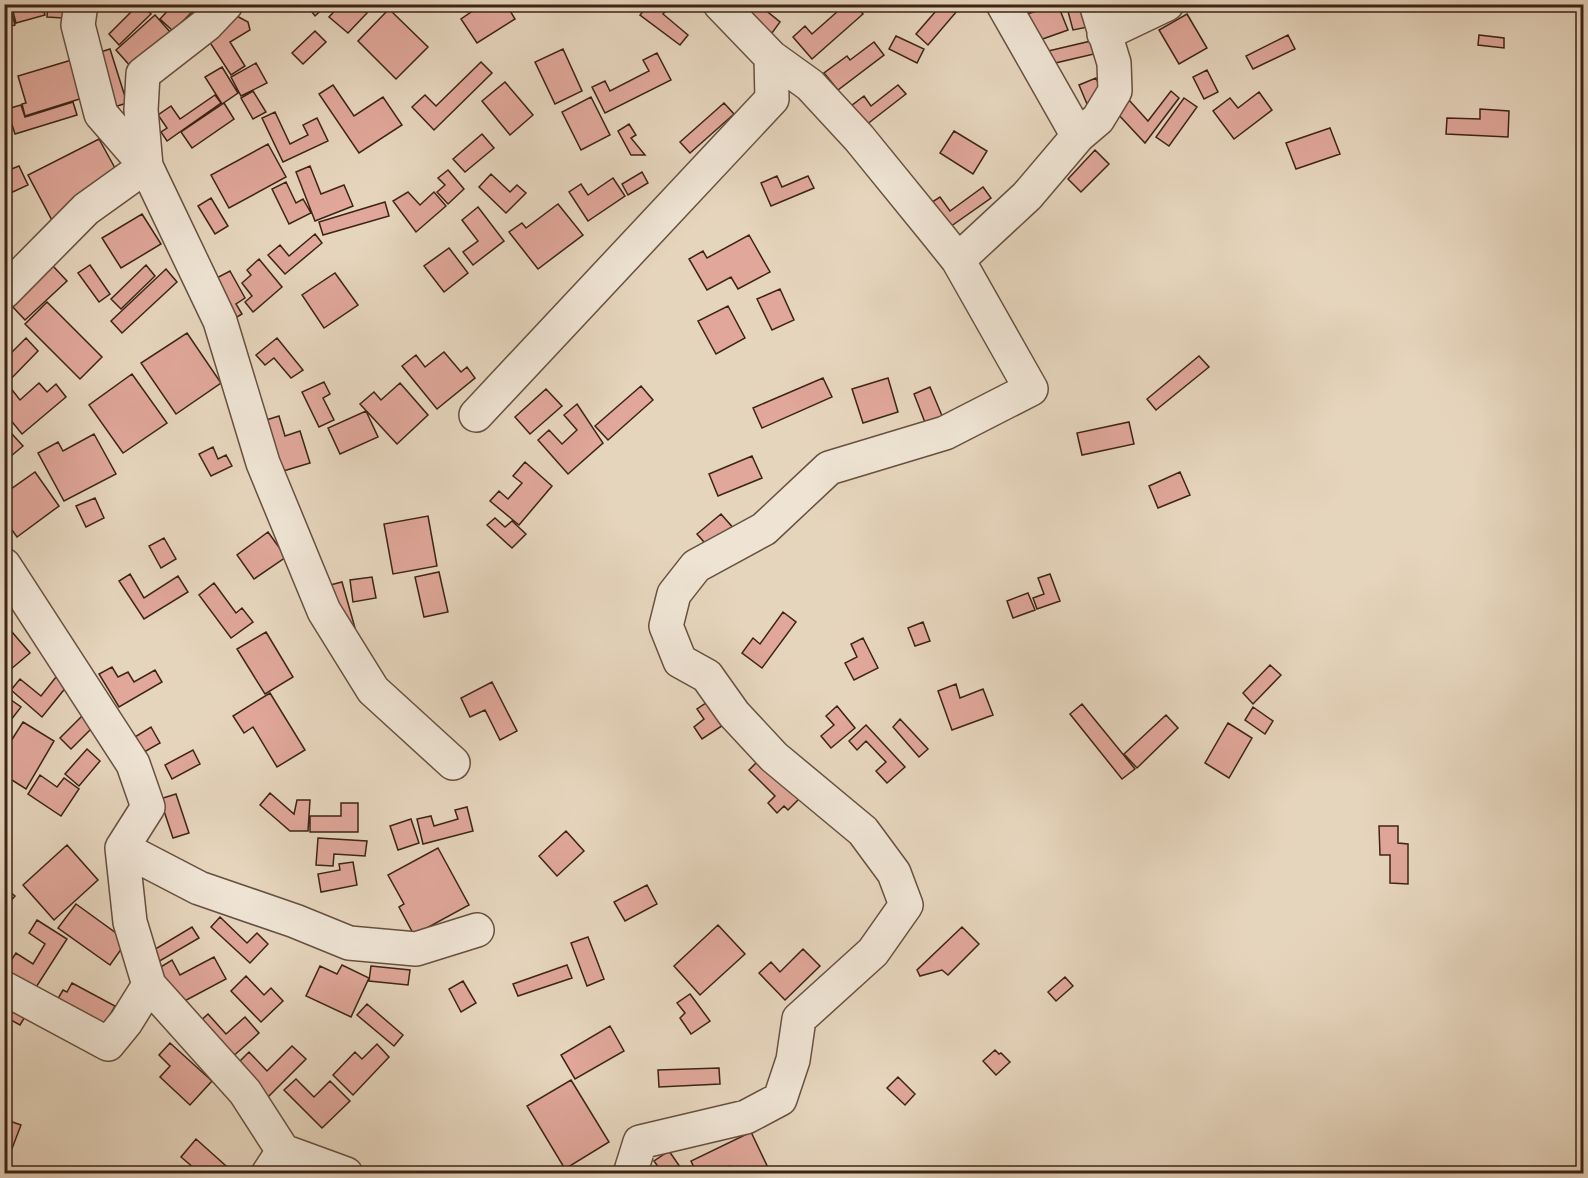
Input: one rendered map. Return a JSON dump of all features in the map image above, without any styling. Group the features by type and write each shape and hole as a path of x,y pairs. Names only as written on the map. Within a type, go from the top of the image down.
{"street":[{"path":"81,4 78,25 101,114 146,166 220,321 263,463 324,611 373,690 453,763"},
{"path":"146,166 141,110 143,74 206,26 226,4"},
{"path":"630,1173 640,1142 746,1117 780,1099 793,1060 799,1019 873,952 906,905 894,873 863,831 774,757 734,714 707,676 680,661 666,626 674,594 696,566 764,529 829,468 945,433 1031,389 958,260 859,138 810,85 771,57 720,4"},
{"path":"1003,4 1078,136"},
{"path":"958,260 1027,196 1078,136 1098,119 1115,91 1114,63 1100,19 1167,4"},
{"path":"476,415 772,99 771,57"},
{"path":"4,292 86,210 146,166"},
{"path":"4,565 132,764 148,807 122,848 130,922 149,985 245,1092 276,1162 346,1173"},
{"path":"122,848 200,888 350,943 416,949 477,930"},
{"path":"4,988 108,1044 126,1022 149,985"}],"building":[{"path":"4,4 9,4 15,25 4,28"},
{"path":"11,4 42,4 45,15 16,23"},
{"path":"48,4 64,4 63,18 47,17"},
{"path":"139,4 143,4 151,14 119,45 109,34"},
{"path":"174,4 198,6 173,31 160,19"},
{"path":"306,4 328,4 315,16"},
{"path":"341,4 358,4 367,13 348,33 329,17"},
{"path":"483,4 506,4 515,19 477,43 461,19"},
{"path":"649,4 671,5 663,14 688,35 680,45 640,15"},
{"path":"758,4 780,22 772,33 749,15"},
{"path":"846,4 855,4 863,14 812,59 793,37 805,26 812,34"},
{"path":"942,4 963,4 928,45 916,34"},
{"path":"1066,4 1083,4 1088,27 1073,30"},
{"path":"1058,5 1068,30 1037,41 1023,15"},
{"path":"389,9 428,47 396,79 358,41"},
{"path":"1187,14 1207,48 1179,64 1159,30"},
{"path":"155,15 171,33 132,68 116,50"},
{"path":"235,15 248,22 250,30 230,42 245,66 231,75 207,38"},
{"path":"315,31 326,42 303,64 292,53"},
{"path":"1288,35 1295,49 1253,69 1246,56"},
{"path":"1479,35 1504,38 1504,48 1478,45"},
{"path":"896,36 924,49 917,63 889,49"},
{"path":"1091,41 1094,54 1051,64 1048,51"},
{"path":"874,42 884,55 838,90 824,73 847,56 850,60"},
{"path":"110,49 127,103 111,108 94,54"},
{"path":"563,49 582,91 555,104 535,62"},
{"path":"657,53 671,80 605,113 592,87 605,81 610,91 649,71 643,60"},
{"path":"75,59 86,97 25,116 22,104 26,103 18,76"},
{"path":"481,62 492,73 434,130 412,107 425,95 436,106"},
{"path":"256,63 267,83 241,96 231,77"},
{"path":"222,67 238,93 222,104 205,77"},
{"path":"1207,70 1218,92 1204,99 1193,77"},
{"path":"1096,78 1104,97 1087,104 1079,85"},
{"path":"505,82 533,115 510,135 482,101"},
{"path":"333,85 354,116 383,97 402,125 359,153 319,94"},
{"path":"898,85 906,94 866,125 851,106 864,96 871,106"},
{"path":"253,91 266,112 253,119 241,98"},
{"path":"1171,91 1179,98 1145,143 1116,112 1129,100 1148,121"},
{"path":"1259,92 1272,110 1234,139 1213,111 1230,98 1238,108"},
{"path":"215,95 221,103 167,141 161,132 167,128 158,115 171,106 180,119"},
{"path":"591,97 610,135 581,150 562,112"},
{"path":"1184,98 1197,107 1169,146 1156,137"},
{"path":"73,102 77,115 15,134 7,109 21,105 25,117"},
{"path":"224,103 234,119 192,148 181,132"},
{"path":"724,103 734,114 690,153 680,142"},
{"path":"1480,109 1509,111 1508,137 1446,134 1447,118 1480,119"},
{"path":"275,112 290,144 308,135 303,125 317,118 328,141 283,162 262,118"},
{"path":"629,124 636,135 631,138 645,155 631,155 618,131"},
{"path":"1330,128 1340,154 1296,169 1286,143"},
{"path":"954,131 987,151 973,174 940,153"},
{"path":"482,134 494,148 465,172 453,159"},
{"path":"99,139 115,168 55,226 28,175"},
{"path":"268,144 286,177 229,208 211,175"},
{"path":"1095,150 1109,164 1081,192 1068,179"},
{"path":"19,166 28,185 4,196 4,172"},
{"path":"310,166 321,194 344,185 353,206 315,221 296,172"},
{"path":"448,170 464,189 448,204 437,192 445,185 438,178"},
{"path":"642,172 648,183 628,195 622,184"},
{"path":"491,174 510,192 517,185 526,193 506,213 479,187"},
{"path":"777,176 782,187 808,176 814,188 771,206 761,183"},
{"path":"613,178 625,196 588,221 569,192 581,184 588,195"},
{"path":"286,182 296,203 303,199 311,213 289,224 272,189"},
{"path":"983,187 991,198 947,229 929,204 940,197 950,211"},
{"path":"408,192 420,205 434,192 446,206 416,232 393,201"},
{"path":"211,198 228,226 215,234 198,206"},
{"path":"385,202 389,216 323,235 319,222"},
{"path":"558,204 583,235 538,269 509,232 522,223 526,228"},
{"path":"478,207 504,241 473,265 463,252 478,241 462,220"},
{"path":"142,214 161,244 121,268 102,238"},
{"path":"315,234 322,243 285,274 268,255 280,245 289,256"},
{"path":"749,235 770,272 738,289 731,277 707,290 689,259 703,251 707,258"},
{"path":"449,248 468,273 444,292 424,266"},
{"path":"259,259 282,287 253,312 245,302 252,296 242,283 251,275 247,270"},
{"path":"52,265 67,281 25,320 11,305"},
{"path":"90,265 110,294 99,302 78,273"},
{"path":"146,265 155,276 121,309 111,299"},
{"path":"166,269 177,282 122,333 111,321"},
{"path":"230,271 245,298 236,304 242,314 229,322 209,282"},
{"path":"335,273 358,305 324,328 302,295"},
{"path":"780,289 794,320 772,330 757,299"},
{"path":"47,302 102,357 80,379 25,324"},
{"path":"728,306 745,338 716,354 698,321"},
{"path":"187,333 221,383 176,414 141,363"},
{"path":"26,338 38,351 4,386 4,360"},
{"path":"277,338 303,370 291,378 274,358 265,365 256,355"},
{"path":"444,352 461,372 467,367 475,378 437,409 402,366 416,355 425,367"},
{"path":"1199,356 1209,367 1156,410 1147,399"},
{"path":"132,374 167,423 123,453 89,405"},
{"path":"823,378 832,397 762,428 753,408"},
{"path":"888,378 898,412 863,423 852,389"},
{"path":"324,382 330,394 323,398 334,420 319,427 302,392"},
{"path":"39,383 47,392 56,384 66,397 22,434 4,412 4,389 9,386 20,400"},
{"path":"400,383 428,415 397,444 360,404 374,392 381,400"},
{"path":"641,386 653,400 608,440 595,426"},
{"path":"930,387 943,418 926,425 914,394"},
{"path":"546,389 562,406 530,434 515,417"},
{"path":"577,404 603,443 568,474 538,440 549,430 562,444 577,430 564,415"},
{"path":"366,411 378,437 340,454 328,428"},
{"path":"279,416 285,436 300,431 310,463 280,472 263,421"},
{"path":"1129,422 1134,444 1082,455 1077,433"},
{"path":"12,434 23,446 4,462 4,441"},
{"path":"94,434 116,474 64,501 38,453 58,442 63,451"},
{"path":"213,447 218,459 226,455 232,466 211,476 199,454"},
{"path":"752,456 762,478 718,496 709,474"},
{"path":"525,462 552,486 519,525 490,501 499,491 508,499 522,483 513,476"},
{"path":"35,472 59,506 17,537 4,519 4,494"},
{"path":"1180,472 1190,495 1158,508 1149,486"},
{"path":"95,498 104,518 86,527 76,506"},
{"path":"721,514 735,530 711,550 697,534"},
{"path":"428,516 437,566 393,574 384,524"},
{"path":"495,518 505,527 512,521 526,534 512,548 487,525"},
{"path":"268,532 286,557 254,579 237,555"},
{"path":"164,538 176,559 161,568 149,546"},
{"path":"439,572 448,612 424,617 415,577"},
{"path":"130,574 144,598 178,576 188,592 144,619 119,581"},
{"path":"1050,574 1060,601 1037,609 1033,598 1044,594 1038,578"},
{"path":"372,577 376,598 353,602 350,580"},
{"path":"342,582 355,628 344,631 330,585"},
{"path":"214,583 236,613 242,608 253,622 231,638 199,595"},
{"path":"1028,593 1035,610 1013,618 1007,601"},
{"path":"783,612 796,622 762,668 742,653 753,638 760,644"},
{"path":"923,622 930,641 915,646 908,628"},
{"path":"12,632 30,653 4,675 4,638"},
{"path":"266,632 293,677 265,694 237,649"},
{"path":"863,638 878,668 854,680 845,663 857,657 851,644"},
{"path":"1270,665 1281,675 1253,704 1243,693"},
{"path":"112,667 118,677 128,672 134,682 155,670 162,682 119,707 99,674"},
{"path":"56,677 67,686 42,717 11,690 20,679 41,696"},
{"path":"492,682 517,731 500,740 485,710 470,717 461,698"},
{"path":"956,684 960,698 983,689 993,715 952,730 938,691"},
{"path":"270,693 305,750 277,767 253,727 244,733 233,716"},
{"path":"4,695 21,707 4,729"},
{"path":"718,695 734,718 702,739 694,727 704,719 697,709"},
{"path":"1082,704 1135,769 1122,779 1070,714"},
{"path":"837,706 855,728 831,748 821,736 834,725 826,716"},
{"path":"1253,707 1273,721 1265,734 1245,720"},
{"path":"83,715 94,726 71,749 60,738"},
{"path":"1166,715 1178,728 1137,768 1124,754"},
{"path":"900,719 928,749 919,757 893,727"},
{"path":"23,722 54,741 26,789 4,775 4,752"},
{"path":"1228,723 1252,738 1229,778 1205,763"},
{"path":"866,725 905,767 887,783 876,771 886,762 866,741 857,750 849,741"},
{"path":"151,727 160,743 139,755 130,740"},
{"path":"87,749 100,761 79,786 65,774"},
{"path":"193,750 200,764 172,779 165,765"},
{"path":"763,756 802,796 788,810 784,806 777,813 768,803 775,796 749,770"},
{"path":"40,775 57,787 64,778 79,789 61,816 28,794"},
{"path":"270,793 294,814 297,800 310,800 308,831 290,831 260,805"},
{"path":"176,794 189,833 173,838 160,799"},
{"path":"341,803 358,803 358,832 310,832 310,816 341,816"},
{"path":"467,807 473,831 423,844 417,819 431,816 434,826 458,819 455,810"},
{"path":"411,819 419,843 398,850 390,826"},
{"path":"1379,826 1398,826 1398,843 1408,844 1408,884 1390,883 1390,855 1380,855"},
{"path":"566,831 584,851 557,876 539,856"},
{"path":"318,838 367,841 365,856 334,854 333,866 316,865"},
{"path":"67,845 98,880 54,920 23,885"},
{"path":"438,848 469,905 414,935 399,907 404,904 388,875"},
{"path":"353,862 357,885 321,892 318,874 340,870 339,864"},
{"path":"647,885 657,904 625,921 614,902"},
{"path":"4,887 15,896 4,908"},
{"path":"76,904 127,941 110,965 58,928"},
{"path":"220,917 247,943 257,933 268,944 250,963 211,927"},
{"path":"37,920 67,939 33,992 4,974 4,971 16,953 33,964 45,944 29,933"},
{"path":"718,925 745,954 700,995 674,966"},
{"path":"192,927 199,938 158,962 152,951"},
{"path":"962,927 979,944 948,975 942,970 920,976 917,970"},
{"path":"588,937 604,979 587,986 571,943"},
{"path":"803,949 820,966 785,1000 759,973 771,962 780,972"},
{"path":"214,957 226,979 179,1004 159,968 172,960 180,975"},
{"path":"342,965 369,978 351,1017 306,996 320,966 337,974"},
{"path":"567,965 572,978 518,996 513,984"},
{"path":"371,966 410,970 408,985 369,981"},
{"path":"246,976 264,995 271,988 283,1001 261,1022 231,991"},
{"path":"1065,977 1073,986 1056,1001 1048,992"},
{"path":"463,981 476,1003 461,1012 449,989"},
{"path":"72,983 115,1006 100,1033 53,1007 63,990 67,992"},
{"path":"690,994 710,1021 691,1034 680,1018 685,1013 677,1003"},
{"path":"367,1004 403,1035 394,1046 357,1015"},
{"path":"13,1007 26,1015 20,1025 7,1018"},
{"path":"208,1014 226,1034 245,1017 259,1033 229,1060 197,1024"},
{"path":"610,1026 624,1051 575,1079 561,1055"},
{"path":"170,1043 212,1081 190,1105 160,1077 170,1066 159,1055"},
{"path":"377,1044 389,1057 353,1095 333,1075 355,1052 362,1059"},
{"path":"292,1046 306,1059 268,1097 236,1065 249,1052 267,1071"},
{"path":"995,1050 1010,1062 996,1075 983,1061"},
{"path":"719,1068 720,1084 659,1087 658,1070"},
{"path":"898,1077 915,1094 905,1105 887,1088"},
{"path":"296,1079 314,1097 330,1081 350,1101 322,1128 284,1090"},
{"path":"571,1080 609,1142 565,1169 527,1106"},
{"path":"4,1119 21,1125 5,1167 4,1166"},
{"path":"751,1132 771,1174 734,1174 730,1166 715,1174 697,1174 691,1161"},
{"path":"196,1139 235,1174 201,1174 181,1157"},
{"path":"669,1151 685,1174 658,1174 661,1171 654,1161"}]}
